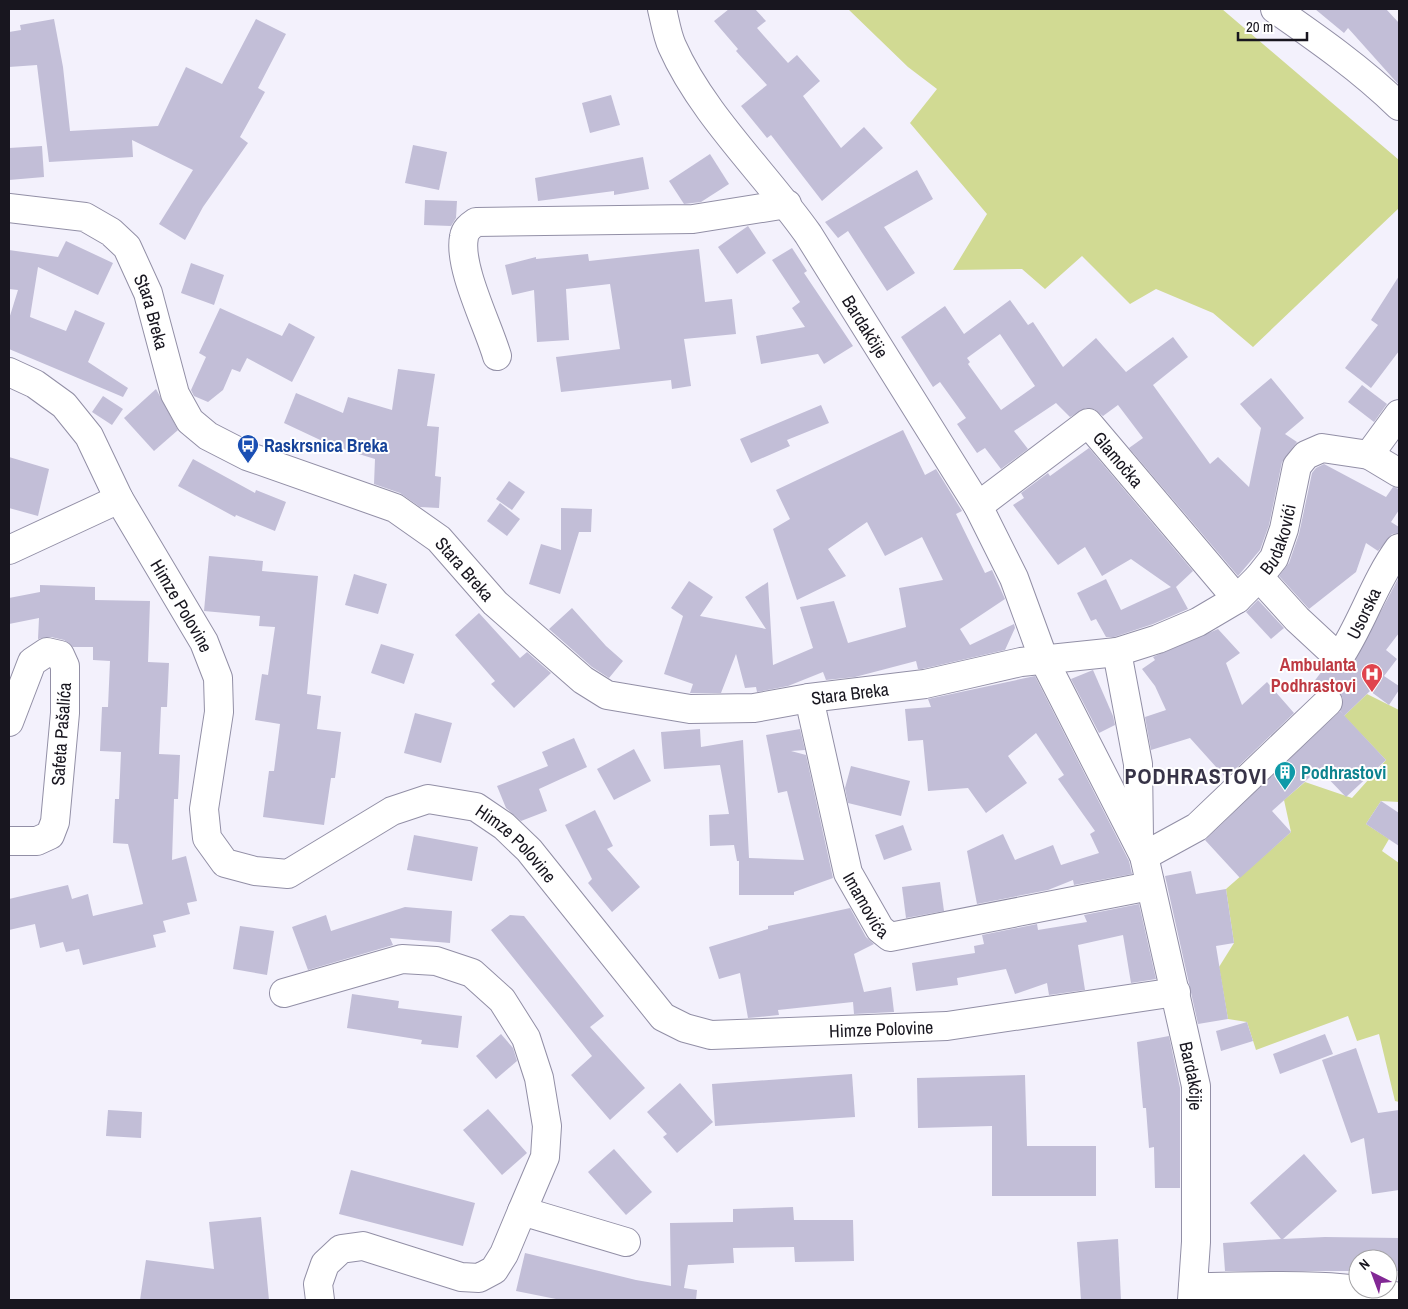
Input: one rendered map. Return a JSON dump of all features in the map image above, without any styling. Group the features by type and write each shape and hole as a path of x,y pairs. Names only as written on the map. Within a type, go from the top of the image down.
{"street":[{"name":"Bardakčije","path":"662,9 671,45 699,95 787,204 813,242 978,506 1014,578 1044,660 1142,851"},
{"path":"1275,9 1337,52 1399,106"},
{"path":"497,356 470,284 466,265 464,238 470,226 476,222 693,219 787,204"},
{"name":"Stara Breka","path":"9,208 85,217 111,232 127,247 148,293 175,394 190,421 208,436 247,456 395,508 439,540 495,603 583,680 607,695 690,709 754,708 809,698 925,684 1022,662 1044,660"},
{"name":"Himze Polovine","path":"9,372 35,384 64,405 89,436 119,499 204,642 218,678 219,712 204,809 207,838 225,863 255,872 288,874 392,811 428,799 476,806 504,826 529,850 663,1017 685,1028 711,1035 947,1026 1176,992"},
{"path":"1369,456 1399,414"},
{"name":"Glamočka","path":"978,506 1088,423 1238,599"},
{"name":"Budakovići","path":"1117,652 1158,639 1198,622 1238,599 1274,558 1284,529 1297,466 1306,455 1322,448 1369,456 1399,473"},
{"path":"9,550 119,499"},
{"name":"Usorska","path":"1259,577 1297,619 1339,658 1352,639 1360,618 1399,548"},
{"name":"Safeta Pašalića","path":"9,722 32,662 46,652 60,655 65,666 64,713 55,822 50,834 37,840 9,841"},
{"name":"Bardakčije","path":"1117,652 1138,764 1142,851 1176,992 1196,1086 1196,1242 1192,1294"},
{"path":"1044,660 1117,652"},
{"name":"Imamovića","path":"809,698 848,873 880,929 890,937 1150,886"},
{"path":"1142,851 1197,827 1328,702"},
{"path":"1103,772 1138,764"},
{"path":"284,993 402,959 436,961 472,973 502,1000 526,1038 539,1078 548,1126 545,1157 504,1254 494,1270 479,1278 461,1277 363,1246 341,1249 325,1264 318,1284 320,1300"},
{"path":"522,1211 626,1242"},
{"path":"1192,1294 1306,1287 1348,1292"}],"green space":[{"path":"848,9 1222,9 1399,160 1399,208 1253,347 1213,313 1156,289 1130,304 1082,256 1045,289 1022,269 953,270 987,214 910,123 937,89 908,67"},
{"path":"1367,694 1399,710 1399,802 1381,801 1366,824 1389,839 1382,851 1399,863 1399,1102 1395,1101 1379,1034 1357,1041 1348,1016 1256,1050 1247,1022 1228,1019 1219,967 1234,943 1226,889 1291,832 1284,800 1305,782 1352,798 1386,760 1344,716"}],"building":[{"path":"729,9 755,9 766,21 757,28 788,63 797,55 820,81 803,96 841,148 864,127 883,148 822,201 771,135 767,138 741,106 767,85 736,51 738,49 714,21"},
{"path":"1315,9 1386,9 1399,23 1399,85 1348,28 1344,33"},
{"path":"54,19 63,67 70,131 158,126 186,67 222,84 256,19 286,34 258,88 265,92 240,137 248,143 203,207 185,240 159,224 193,170 132,140 133,157 49,162 37,65 9,67 9,32 21,30 20,25"},
{"path":"611,95 620,125 590,133 582,103"},
{"path":"413,145 447,152 439,190 405,183"},
{"path":"42,146 44,177 9,180 9,148"},
{"path":"710,154 729,184 701,202 684,204 669,181"},
{"path":"643,157 649,189 614,195 614,191 538,201 535,178"},
{"path":"917,170 933,199 884,227 915,273 887,291 848,231 838,238 825,222"},
{"path":"425,200 457,201 456,218 451,226 424,225"},
{"path":"748,226 766,253 737,274 718,247"},
{"path":"66,241 113,263 98,295 38,267 30,317 66,331 75,310 105,323 88,362 128,388 123,397 9,349 9,319 18,290 9,289 9,250 58,257"},
{"path":"792,248 807,271 804,273 853,346 824,364 818,354 761,364 756,336 805,327 792,308 800,302 772,260"},
{"path":"699,249 705,302 732,299 736,334 684,339 691,386 672,389 671,380 561,392 556,357 620,349 610,284 566,289 569,340 537,342 534,290 512,295 505,265 536,257 536,259 588,254 589,261"},
{"path":"191,263 224,275 214,305 181,293"},
{"path":"1399,276 1399,351 1371,388 1345,368 1378,325 1371,320"},
{"path":"1010,300 1028,325 1033,322 1063,367 1096,338 1126,372 1173,337 1188,357 1153,385 1210,464 1218,457 1249,487 1261,428 1240,404 1271,378 1304,418 1285,434 1297,442 1282,462 1269,525 1260,550 1238,576 1129,448 1143,438 1118,405 1103,416 1094,409 1086,408 1070,417 1056,403 1014,431 1028,449 1001,469 985,448 977,453 957,424 966,418 940,382 933,387 901,337 945,306 964,334","holes":["1000,334 1035,386 1001,410 968,364 970,362 967,358"]},
{"path":"220,308 282,336 289,323 315,337 292,382 247,358 240,372 232,369 223,390 208,402 194,396 191,390 206,357 199,353"},
{"path":"398,369 435,374 427,426 439,427 435,476 441,477 439,508 420,507 400,493 374,484 375,459 333,446 284,423 296,393 343,413 348,397 392,410"},
{"path":"1362,385 1387,404 1374,422 1348,402"},
{"path":"156,389 178,430 154,451 124,418"},
{"path":"103,396 123,409 112,425 92,412"},
{"path":"821,405 829,423 787,440 790,446 751,463 740,439"},
{"path":"903,430 925,475 936,469 962,511 956,514 985,573 992,570 1005,599 960,629 970,645 1014,624 1015,628 1005,650 922,669 918,669 916,661 855,677 826,680 823,672 788,686 757,692 756,687 745,688 736,654 721,693 690,693 693,684 664,674 683,616 671,608 689,581 713,597 700,616 766,629 745,597 768,582 773,665 813,648 800,607 834,601 848,643 906,627 899,588 943,580 922,537 885,556 867,522 828,549 846,576 797,600 773,529 790,519 776,490"},
{"path":"1089,448 1193,571 1176,587 1188,609 1153,624 1114,637 1106,637 1096,619 1091,621 1077,593 1106,579 1121,610 1171,587 1131,559 1102,576 1085,547 1058,565 1013,505 1024,498 1021,493 1048,473 1050,476"},
{"path":"9,457 49,469 38,516 9,508"},
{"path":"193,459 255,493 256,490 286,502 275,531 236,515 235,517 178,486"},
{"path":"1324,464 1386,497 1393,487 1399,489 1399,510 1391,522 1399,527 1399,533 1392,534 1378,551 1366,543 1356,572 1309,609 1279,576 1289,563 1299,534 1312,473 1316,468"},
{"path":"509,481 525,492 512,510 496,499"},
{"path":"500,503 520,519 507,536 487,521"},
{"path":"561,508 592,509 591,532 579,532 560,594 529,584 541,544 561,550"},
{"path":"209,556 263,561 262,571 318,576 307,694 321,696 317,729 341,732 335,778 331,778 324,825 263,817 269,771 274,771 280,724 255,720 262,674 268,675 275,627 259,626 260,616 204,611"},
{"path":"354,574 387,584 378,614 345,605"},
{"path":"1399,577 1399,633 1386,650 1397,659 1384,676 1399,686 1399,690 1389,705 1370,691 1344,716 1340,711 1343,699 1339,691 1332,687 1320,689 1313,683 1325,667 1337,673 1346,672 1352,666"},
{"path":"40,585 95,587 95,600 150,601 148,662 169,663 167,707 161,707 159,754 180,755 178,799 174,799 172,860 186,856 197,901 187,903 190,914 163,921 166,932 153,935 156,947 83,965 79,949 66,952 63,942 40,948 35,924 9,930 9,899 68,885 72,899 88,894 93,916 143,904 128,844 113,843 115,799 119,799 121,752 100,751 102,707 108,707 110,661 93,660 93,647 73,647 64,640 51,637 38,639 39,618 9,624 9,598 40,592"},
{"path":"1258,600 1284,628 1271,639 1246,612"},
{"path":"572,608 606,646 623,661 609,678 592,667 549,629"},
{"path":"479,613 520,658 527,652 551,673 514,708 491,684 495,681 455,635"},
{"path":"1218,629 1240,653 1226,663 1242,705 1267,682 1294,713 1226,778 1190,738 1151,750 1145,717 1166,710 1155,686 1142,669 1155,660 1153,657"},
{"path":"381,644 414,654 404,684 371,673"},
{"path":"1093,670 1115,725 1099,733 1071,679"},
{"path":"1035,676 1129,861 1132,874 1074,885 1073,880 1048,890 977,904 967,851 1003,834 1015,860 1053,845 1061,865 1099,853 1090,834 1095,831 1058,779 1064,775 1036,733 1008,756 1027,783 986,813 968,788 928,791 923,740 908,741 905,709 931,707 928,699"},
{"path":"1340,711 1386,760 1346,797 1319,769 1272,811 1291,832 1240,878 1205,840"},
{"path":"415,713 452,723 441,763 404,753"},
{"path":"700,729 701,747 743,740 749,858 804,860 787,791 778,793 766,735 800,729 805,750 791,751 806,755 833,878 794,892 794,895 739,895 739,861 737,861 734,845 710,846 709,815 729,814 720,765 664,769 661,732"},
{"path":"574,738 587,767 539,789 547,811 521,821 506,808 497,786 548,766 542,752"},
{"path":"634,749 651,781 614,800 597,769"},
{"path":"851,766 910,781 901,816 848,803 845,788"},
{"path":"1381,801 1399,813 1399,846 1366,824"},
{"path":"595,810 613,846 607,849 640,887 612,912 588,883 592,879 565,825"},
{"path":"903,825 912,850 884,860 875,835"},
{"path":"414,835 478,847 472,881 407,870"},
{"path":"1191,871 1196,894 1226,889 1234,943 1216,946 1228,1019 1198,1024 1165,876"},
{"path":"940,882 944,911 906,918 902,887"},
{"path":"1139,904 1156,979 1131,983 1123,935 1078,945 1085,990 1049,995 1047,983 1015,994 1006,969 957,978 958,985 916,991 912,963 975,953 974,946 984,944 982,935 1037,924 1038,930 1087,922 1084,915"},
{"path":"405,907 452,911 450,943 390,938 393,945 308,970 292,927 326,915 331,931"},
{"path":"850,908 866,937 874,944 854,954 864,992 891,987 894,1012 854,1014 853,1002 778,1010 779,1015 748,1018 740,973 719,979 709,947 768,929 768,926"},
{"path":"510,915 524,916 604,1016 590,1027 645,1088 610,1120 571,1075 592,1056 491,930"},
{"path":"240,926 274,931 267,975 233,969"},
{"path":"352,994 399,1001 398,1008 462,1016 458,1048 421,1044 422,1040 347,1028"},
{"path":"1247,1022 1253,1041 1221,1051 1216,1031"},
{"path":"501,1034 513,1048 517,1061 496,1079 476,1056"},
{"path":"1325,1034 1333,1054 1280,1074 1273,1054"},
{"path":"1169,1036 1180,1088 1180,1188 1155,1188 1154,1147 1149,1148 1146,1108 1143,1108 1137,1042"},
{"path":"1356,1048 1378,1113 1399,1110 1399,1190 1372,1194 1364,1138 1351,1143 1322,1060"},
{"path":"852,1074 855,1117 715,1126 712,1084"},
{"path":"1025,1075 1027,1146 1096,1146 1096,1196 992,1196 992,1126 918,1128 917,1078"},
{"path":"680,1083 713,1122 677,1153 663,1137 667,1134 647,1112"},
{"path":"488,1109 527,1153 502,1175 463,1130"},
{"path":"108,1110 142,1112 141,1138 106,1136"},
{"path":"614,1149 652,1192 626,1215 588,1172"},
{"path":"1304,1154 1337,1191 1283,1239 1325,1237 1399,1238 1399,1271 1398,1249 1348,1249 1348,1271 1225,1271 1223,1243 1281,1239 1250,1203"},
{"path":"351,1170 475,1203 463,1246 339,1214"},
{"path":"793,1207 794,1220 853,1220 854,1261 795,1262 794,1247 733,1248 734,1263 688,1265 684,1288 697,1290 696,1300 561,1300 516,1291 525,1253 636,1280 671,1286 670,1223 733,1222 733,1209"},
{"path":"261,1217 269,1300 140,1300 146,1260 214,1269 209,1222"},
{"path":"1118,1239 1121,1300 1081,1300 1077,1242"}],"place":[{"name":"Raskrsnica Breka","path":"248,464"},
{"name":"Ambulanta Podhrastovi","path":"1372,693"},
{"name":"Podhrastovi","path":"1285,791"}],"district":[{"name":"PODHRASTOVI","path":"1196,776"}]}
